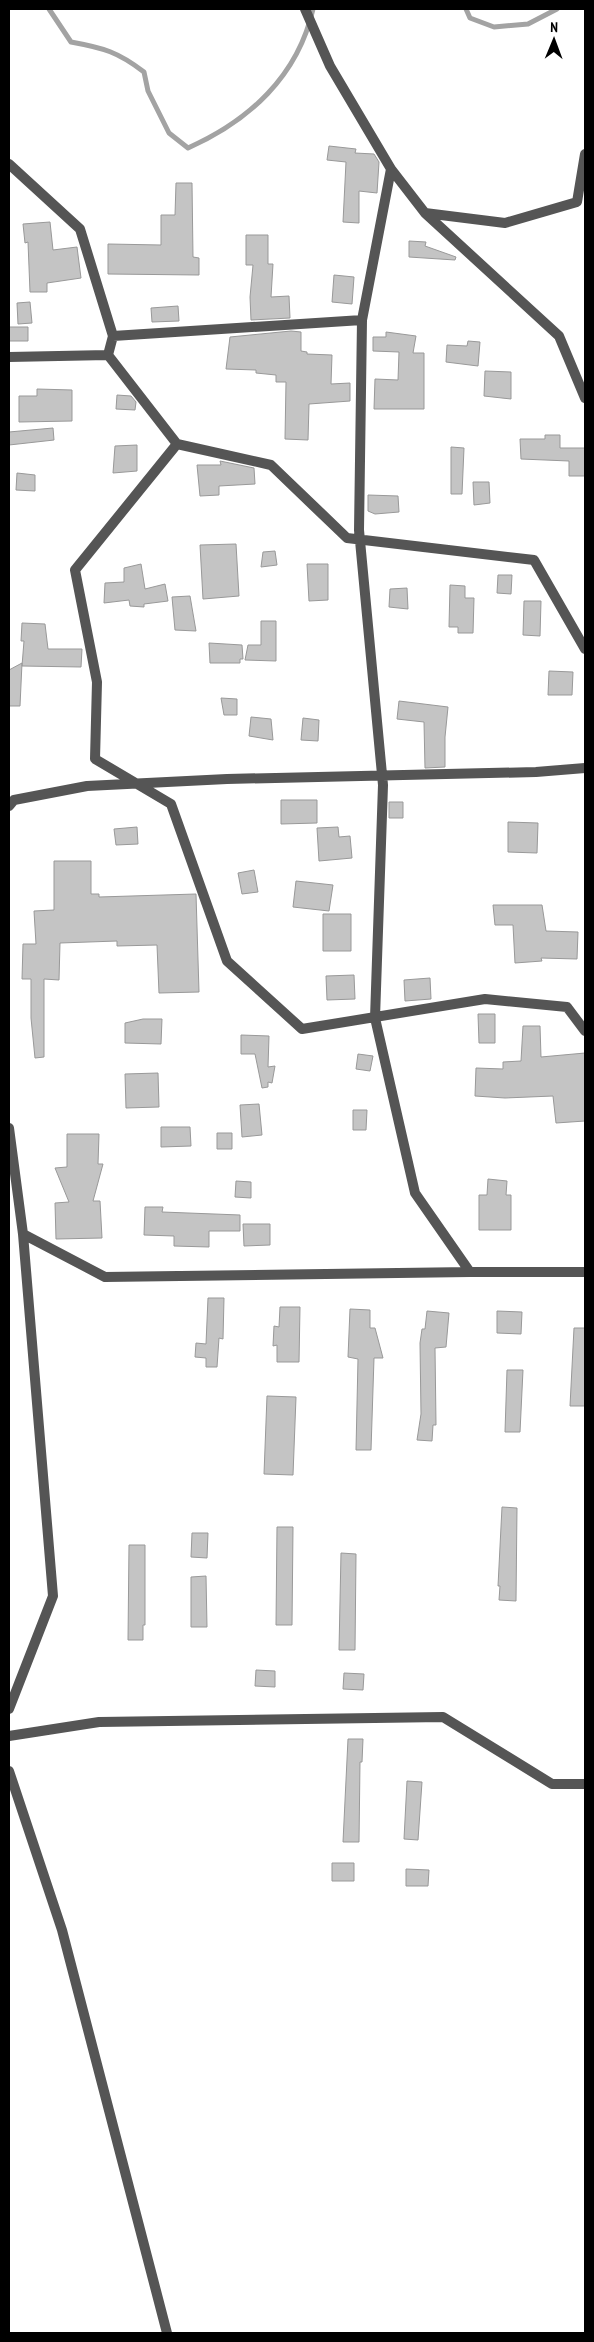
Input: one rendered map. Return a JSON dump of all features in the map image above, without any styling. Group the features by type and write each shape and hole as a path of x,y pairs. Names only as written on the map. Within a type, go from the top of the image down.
{"street":[{"path":"306,9 330,66 390,170 425,213 559,336 585,398"},
{"path":"425,213 506,222 577,202 585,154"},
{"path":"9,164 80,229 113,336 108,355"},
{"path":"390,170 362,320 360,539 382,775 375,1018 415,1193 470,1272"},
{"path":"113,336 362,320"},
{"path":"9,358 108,355"},
{"path":"108,355 177,444 271,465 347,538 534,560 585,649"},
{"path":"177,444 74,570 97,682 95,759 171,804 227,962 302,1029 485,999 568,1007 585,1032"},
{"path":"9,806 14,800 87,786 382,775 536,772 585,768"},
{"path":"9,1128 23,1234 53,1596 9,1708"},
{"path":"23,1234 105,1277 585,1272"},
{"path":"9,1736 99,1722 443,1717 552,1784 585,1784"},
{"path":"9,1771 62,1930 167,2333"}],"building":[{"path":"329,146 356,149 355,153 374,154 379,162 377,193 359,191 359,223 343,222 346,162 327,160"},
{"path":"176,183 192,183 193,257 199,258 199,275 108,274 108,244 161,245 161,215 175,215"},
{"path":"50,222 53,250 77,247 81,278 47,283 47,292 30,292 28,242 25,243 23,224"},
{"path":"246,235 268,235 268,264 273,264 271,297 289,296 290,318 251,320 250,297 253,265 246,265"},
{"path":"409,241 426,242 425,246 456,257 455,260 409,257"},
{"path":"334,275 354,277 352,304 332,302"},
{"path":"30,302 32,323 18,324 17,303"},
{"path":"178,306 179,321 152,322 151,308"},
{"path":"9,327 28,327 28,341 9,341"},
{"path":"291,331 301,332 301,351 307,352 307,354 332,355 331,384 350,383 350,401 309,404 308,440 285,439 286,382 276,382 276,375 256,373 256,370 226,369 230,337"},
{"path":"386,332 416,336 413,353 424,353 424,409 374,409 375,379 398,380 399,352 373,351 373,337 386,337"},
{"path":"468,341 480,342 478,366 446,362 447,345 467,346"},
{"path":"485,371 511,372 511,399 484,396"},
{"path":"37,389 72,390 72,421 19,422 19,396 37,396"},
{"path":"117,395 131,396 136,402 135,410 116,409"},
{"path":"53,428 54,440 9,445 9,432"},
{"path":"545,435 560,435 560,448 585,448 585,476 569,476 569,461 521,459 520,439 545,439"},
{"path":"137,445 137,471 113,473 115,446"},
{"path":"451,447 464,448 462,494 451,494"},
{"path":"220,461 254,468 255,484 219,486 219,495 200,496 197,465 221,465"},
{"path":"17,473 35,475 35,491 16,490"},
{"path":"473,482 489,482 490,503 474,505"},
{"path":"368,495 398,496 399,512 375,514 368,511"},
{"path":"236,544 239,596 203,599 200,545"},
{"path":"275,551 277,565 261,567 263,552"},
{"path":"141,564 145,589 165,584 168,601 144,604 144,607 130,606 129,600 104,603 105,583 124,582 124,568"},
{"path":"307,564 328,564 328,600 309,601"},
{"path":"498,575 512,575 511,594 497,593"},
{"path":"450,585 465,586 465,598 474,598 473,633 458,633 458,627 449,627"},
{"path":"407,588 408,609 389,607 390,589"},
{"path":"190,596 196,631 175,630 172,597"},
{"path":"524,601 541,601 540,636 523,635"},
{"path":"261,621 276,621 276,661 245,660 248,645 261,645"},
{"path":"22,623 45,624 48,649 82,649 81,667 22,666 24,641 21,641"},
{"path":"209,643 242,645 243,659 240,659 240,663 210,663"},
{"path":"22,663 20,706 9,706 9,670"},
{"path":"549,671 573,672 572,695 548,695"},
{"path":"221,698 237,699 237,715 224,715"},
{"path":"399,701 448,707 445,767 425,768 424,722 397,719"},
{"path":"251,717 271,719 273,740 249,736"},
{"path":"303,718 319,720 318,741 301,740"},
{"path":"281,800 317,800 317,823 281,824"},
{"path":"389,802 403,802 403,818 389,818"},
{"path":"508,822 538,823 537,853 508,852"},
{"path":"137,827 138,844 116,845 114,829"},
{"path":"338,827 339,837 350,836 352,858 319,861 317,828"},
{"path":"54,861 91,861 91,894 99,894 99,897 196,894 199,992 159,993 157,945 117,946 117,941 60,943 59,980 44,979 44,1057 35,1058 31,1018 31,979 22,979 23,944 36,944 34,911 54,910"},
{"path":"254,870 258,892 242,894 238,873"},
{"path":"296,881 333,885 329,911 293,907"},
{"path":"493,905 542,905 546,931 578,932 577,959 541,958 542,961 515,963 513,925 495,925"},
{"path":"323,914 351,914 351,951 323,951"},
{"path":"354,975 355,999 327,1000 326,976"},
{"path":"430,978 431,999 405,1001 404,980"},
{"path":"478,1014 495,1014 495,1043 479,1043"},
{"path":"143,1019 162,1019 161,1044 125,1043 125,1023"},
{"path":"523,1026 540,1026 541,1057 585,1053 585,1121 556,1123 553,1096 505,1098 475,1096 476,1068 503,1069 503,1062 521,1061"},
{"path":"241,1035 269,1036 268,1067 275,1066 272,1083 268,1082 268,1087 262,1088 255,1054 241,1054"},
{"path":"358,1054 373,1056 370,1071 356,1069"},
{"path":"158,1073 159,1107 126,1108 125,1074"},
{"path":"259,1104 262,1135 242,1137 240,1105"},
{"path":"353,1110 367,1110 366,1130 353,1130"},
{"path":"161,1127 190,1127 191,1146 161,1147"},
{"path":"217,1133 232,1133 232,1149 217,1149"},
{"path":"67,1134 99,1134 98,1164 103,1164 93,1201 100,1201 102,1238 56,1239 55,1203 69,1202 55,1168 67,1167"},
{"path":"488,1179 507,1181 506,1195 511,1195 511,1230 479,1230 479,1195 487,1195"},
{"path":"236,1181 251,1182 251,1198 235,1197"},
{"path":"145,1207 163,1207 162,1212 240,1215 240,1231 209,1231 209,1247 174,1246 174,1236 144,1235"},
{"path":"243,1224 270,1224 270,1245 244,1246"},
{"path":"208,1298 224,1298 223,1339 219,1338 217,1367 206,1367 206,1358 195,1357 196,1343 206,1344"},
{"path":"280,1307 300,1307 299,1362 277,1362 277,1345 273,1346 274,1326 279,1327"},
{"path":"350,1309 370,1310 370,1328 375,1328 383,1358 374,1358 371,1450 356,1450 358,1359 348,1357"},
{"path":"427,1311 449,1313 446,1347 435,1348 436,1425 433,1425 432,1441 417,1440 421,1414 420,1343 422,1329 425,1329"},
{"path":"497,1311 522,1312 521,1334 497,1333"},
{"path":"574,1328 585,1328 585,1406 570,1406"},
{"path":"507,1370 523,1370 520,1432 505,1432"},
{"path":"267,1396 296,1397 293,1475 264,1474"},
{"path":"502,1507 517,1508 516,1601 499,1600"},
{"path":"277,1527 293,1527 292,1625 276,1625"},
{"path":"192,1533 208,1533 207,1558 191,1557"},
{"path":"129,1545 145,1545 145,1625 143,1625 143,1640 128,1640"},
{"path":"341,1553 356,1554 355,1650 339,1650"},
{"path":"206,1576 207,1627 191,1627 191,1577"},
{"path":"256,1670 275,1671 275,1687 255,1686"},
{"path":"344,1673 364,1674 363,1690 343,1689"},
{"path":"348,1739 363,1739 362,1762 360,1762 359,1842 343,1842"},
{"path":"407,1781 422,1782 418,1840 404,1839"},
{"path":"332,1863 354,1863 354,1881 332,1881"},
{"path":"406,1869 429,1870 428,1886 406,1886"}],"waterway":[{"path":"49,9 71,42 93,46 118,55 144,72 148,91 169,133 188,148 231,124 268,94 296,55 306,33 313,9"},
{"path":"466,9 470,18 494,27 528,24 557,9"}]}
